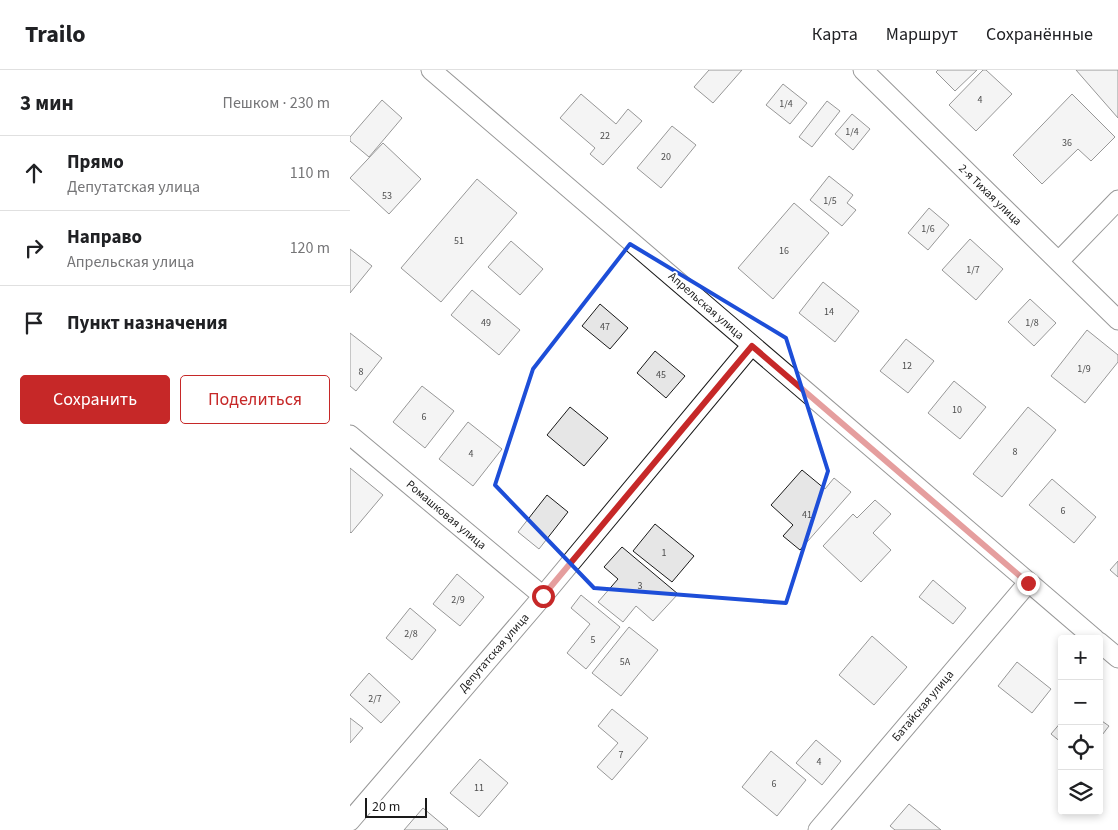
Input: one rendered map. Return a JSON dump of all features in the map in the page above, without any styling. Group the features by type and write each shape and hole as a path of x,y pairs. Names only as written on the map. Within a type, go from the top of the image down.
{"street":[{"name":"Апрельская улица","path":"431,70 1090,635"},
{"name":"2-я Тихая улица","path":"863,70 1118,320"},
{"path":"1059,261 1118,200"},
{"name":"Депутатская улица","path":"350,821 543,596 752,346"},
{"name":"Ромашковая улица","path":"350,434 543,596"},
{"name":"Батайская улица","path":"818,830 1028,583"},
{"path":"1103,645 1118,658"}],"highlighted area":[{"path":"630,244 786,338 828,471 786,603 594,588 495,485 533,369"}],"building":[{"path":"709,70 742,70 713,103 694,87"},
{"path":"938,70 977,70 955,91 936,72"},
{"path":"983,70 986,70 1012,94 976,131 949,105"},
{"path":"1076,70 1118,70 1118,118"},
{"path":"783,84 807,103 790,124 766,105"},
{"path":"581,94 616,124 628,109 642,121 603,165 590,154 595,148 560,118"},
{"path":"1072,94 1115,137 1091,161 1078,149 1042,184 1013,155"},
{"path":"382,100 402,118 369,157 350,141 350,137"},
{"path":"827,101 840,111 812,147 799,137"},
{"path":"852,114 870,129 853,150 835,134"},
{"path":"672,126 696,145 661,188 637,168"},
{"path":"383,143 421,179 389,214 350,178"},
{"path":"829,176 853,195 847,203 856,210 842,226 810,200"},
{"path":"477,179 517,213 441,302 401,268"},
{"path":"794,203 829,233 773,299 738,268"},
{"path":"929,208 949,225 928,250 908,233"},
{"path":"970,239 1003,269 976,300 942,270"},
{"path":"511,241 543,269 520,295 488,267"},
{"path":"350,249 372,266 350,293"},
{"path":"823,282 859,311 835,342 799,313"},
{"path":"472,290 520,330 499,355 451,315"},
{"path":"1030,299 1056,323 1034,346 1008,322"},
{"path":"600,304 628,328 610,349 582,326"},
{"path":"1087,330 1118,355 1118,362 1085,403 1051,376"},
{"path":"350,333 382,358 356,391 350,386"},
{"path":"906,339 934,361 908,393 880,371"},
{"path":"655,351 685,376 666,398 637,373"},
{"path":"954,381 986,407 960,439 928,413"},
{"path":"422,386 454,411 425,448 393,422"},
{"path":"570,407 608,438 584,466 547,435"},
{"path":"1028,407 1056,430 1002,497 973,474"},
{"path":"468,422 502,449 473,486 439,459"},
{"path":"350,468 383,495 351,533 350,532"},
{"path":"802,470 825,489 834,478 851,492 800,550 783,536 793,525 771,505"},
{"path":"1052,479 1096,517 1074,543 1029,505"},
{"path":"547,495 568,512 539,549 518,532"},
{"path":"875,500 891,514 873,533 891,550 861,582 823,546 853,514 857,518"},
{"path":"655,524 694,556 672,582 633,551"},
{"path":"622,547 678,594 653,621 636,606 623,622 598,602 618,579 604,567"},
{"path":"1118,561 1118,577 1110,570"},
{"path":"457,574 484,597 460,626 433,604"},
{"path":"933,580 966,608 953,624 919,597"},
{"path":"581,595 620,627 586,669 567,653 590,624 571,608"},
{"path":"410,608 436,630 412,660 386,638"},
{"path":"629,627 658,650 621,696 592,673"},
{"path":"872,636 907,667 874,705 839,675"},
{"path":"1017,662 1051,689 1032,713 998,686"},
{"path":"369,673 400,702 381,723 350,695"},
{"path":"612,709 648,738 612,780 597,767 618,743 598,726"},
{"path":"350,718 363,728 350,743"},
{"path":"1103,722 1109,726 1103,734"},
{"path":"1058,726 1058,740 1051,734"},
{"path":"816,740 841,761 822,785 796,763"},
{"path":"771,751 806,780 777,816 742,787"},
{"path":"480,759 508,783 479,817 450,793"},
{"path":"909,804 941,830 895,830 890,826"},
{"path":"423,808 448,829 404,830"}],"route":[{"path":"543,596 752,346 1028,583"}]}
